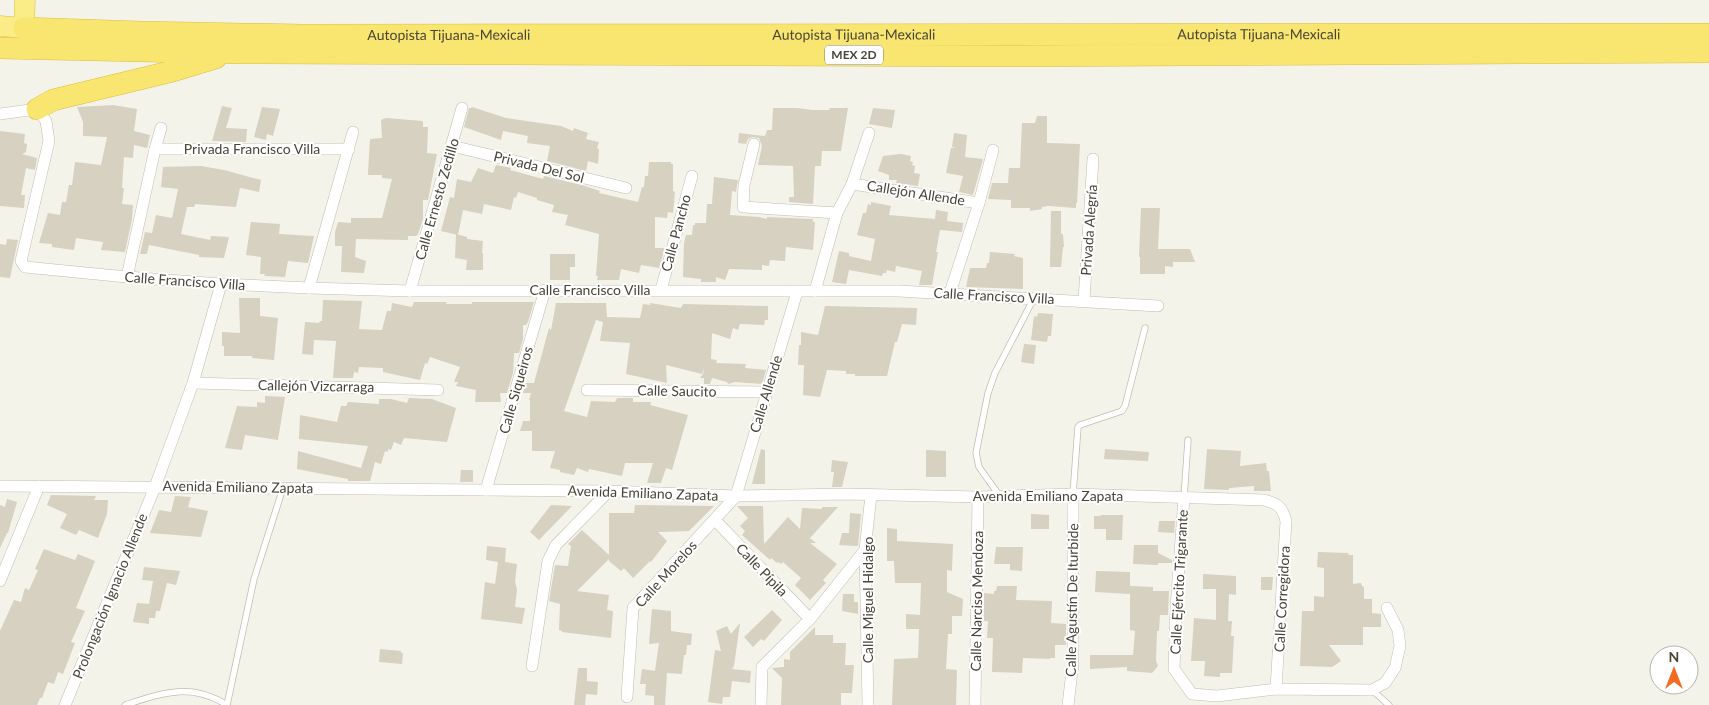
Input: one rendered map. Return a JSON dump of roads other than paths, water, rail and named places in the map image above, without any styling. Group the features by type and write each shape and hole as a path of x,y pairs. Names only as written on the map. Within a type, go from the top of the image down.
{"highway":[{"path":"24,28 25,0"},
{"name":"Autopista Tijuana-Mexicali","path":"0,26 141,32 303,35 1709,34"},
{"name":"Autopista Tijuana-Mexicali","path":"0,48 235,53 1003,56 1709,52"},
{"path":"42,115 53,100 173,71 235,53"}],"street":[{"name":"Calle Ernesto Zedillo","path":"410,291 462,108"},
{"path":"0,114 42,115"},
{"name":"Calle Francisco Villa","path":"42,115 49,141 21,261 25,267 126,277 309,288 410,291 899,291 1084,300 1158,306"},
{"path":"126,277 161,128"},
{"path":"309,288 353,132"},
{"path":"815,291 837,213 852,184 869,133"},
{"path":"754,144 744,185 743,207 837,213"},
{"name":"Privada Del Sol","path":"452,146 626,188"},
{"name":"Privada Francisco Villa","path":"155,148 349,150"},
{"path":"950,293 979,203 993,150"},
{"name":"Privada Alegría","path":"1084,300 1093,160"},
{"name":"Calle Pancho","path":"661,290 692,176"},
{"name":"Callejón Allende","path":"852,184 979,203"},
{"name":"Prolongación Ignacio Allende","path":"65,705 155,487 193,383 221,284"},
{"name":"Calle Siqueiros","path":"486,490 545,290"},
{"name":"Calle Allende","path":"736,496 797,292"},
{"name":"Callejón Vizcarraga","path":"193,383 438,390"},
{"name":"Calle Saucito","path":"587,390 766,392"},
{"name":"Avenida Emiliano Zapata","path":"0,486 486,490 736,496 870,495 978,497 1073,494 1264,500 1274,503 1283,510"},
{"path":"0,581 39,486"},
{"path":"532,666 548,561 556,545 609,492"},
{"name":"Calle Agustín De Iturbide","path":"1068,705 1073,663 1073,494"},
{"name":"Calle Miguel Hidalgo","path":"868,705 866,550 870,495"},
{"name":"Calle Morelos","path":"627,697 633,608 736,496"},
{"name":"Calle Narciso Mendoza","path":"975,705 978,497"},
{"name":"Calle Ejército Trigarante","path":"1184,498 1176,608 1174,669 1192,694 1217,696 1276,689 1372,690"},
{"name":"Calle Corregidora","path":"1276,689 1286,521 1283,510"},
{"name":"Calle Pípila","path":"715,520 810,619"},
{"path":"761,705 762,667 810,619 866,550"},
{"path":"1372,690 1385,683 1395,668 1400,646 1398,630 1387,608"}],"lane":[{"path":"999,496 979,467 976,453 988,393 995,373 1034,298"},
{"path":"1073,494 1078,427 1080,424 1122,411 1126,406 1145,328"},
{"path":"1184,498 1188,440"},
{"path":"125,705 174,691 199,692 214,697 227,705 254,579 283,488"},
{"path":"1372,690 1388,705"}]}
